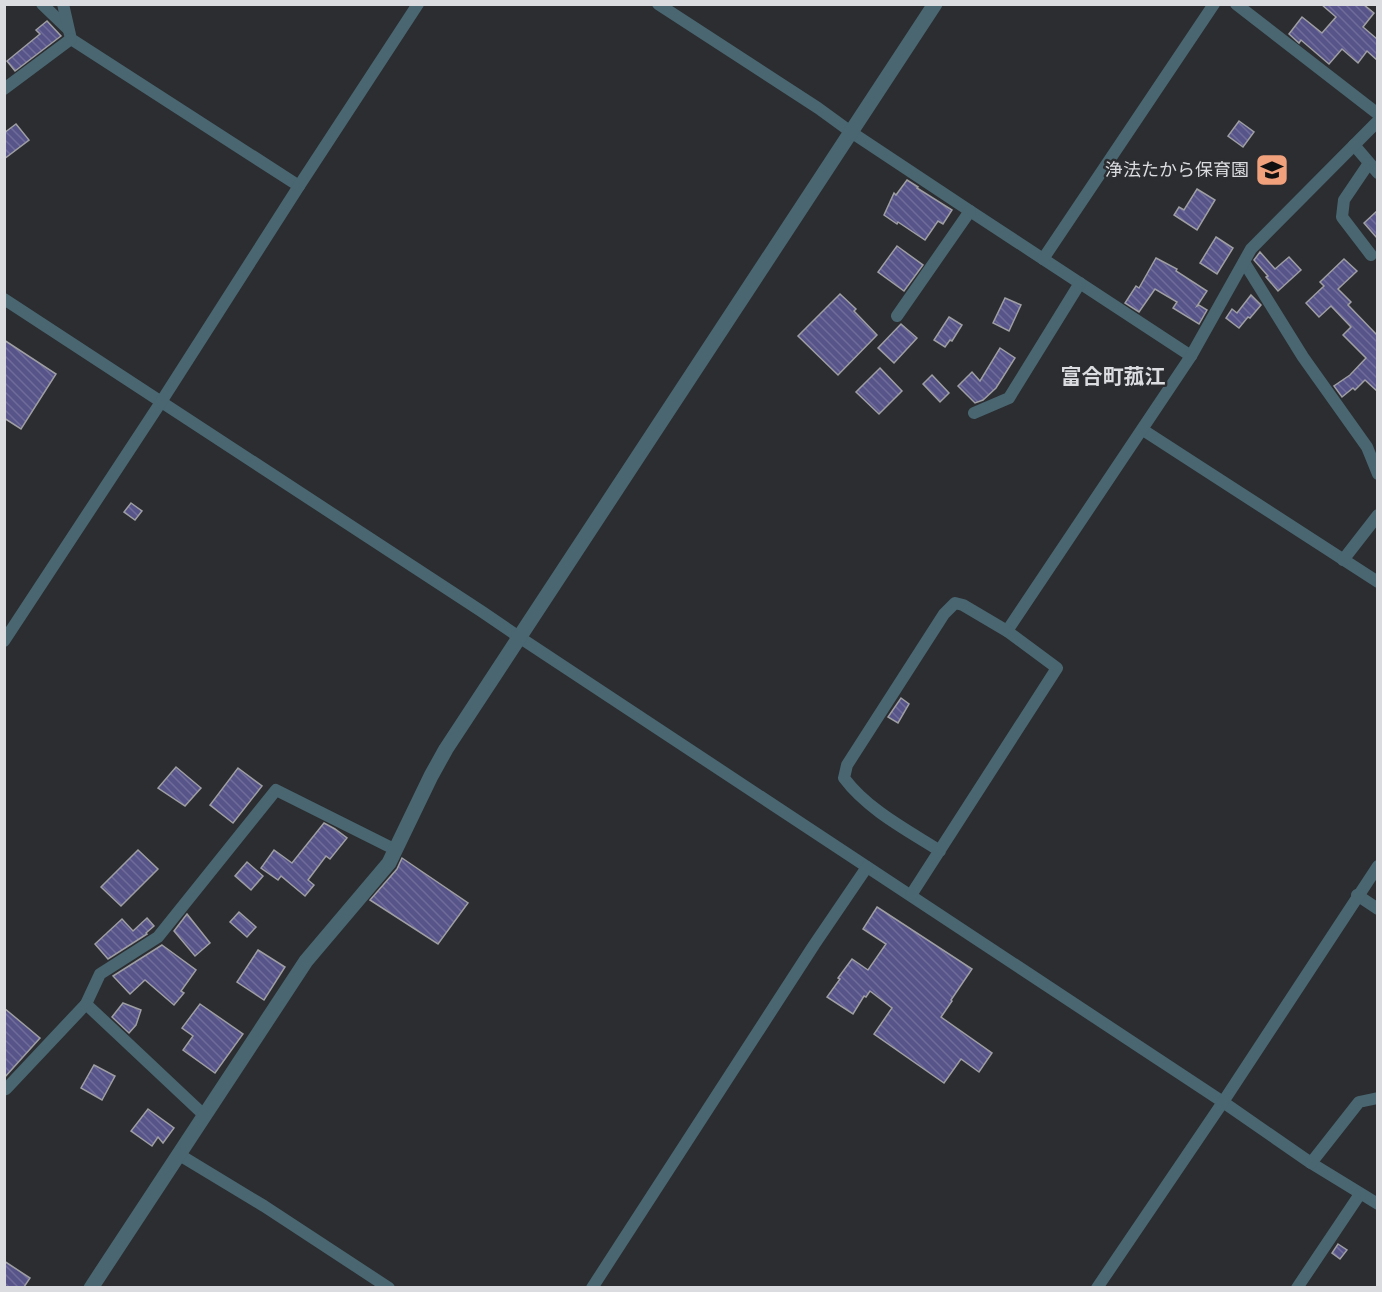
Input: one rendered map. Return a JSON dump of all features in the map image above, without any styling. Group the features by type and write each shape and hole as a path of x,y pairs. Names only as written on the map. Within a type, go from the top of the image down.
{"street":[{"path":"42,4 70,34 299,186"},
{"path":"63,4 70,34"},
{"path":"4,641 418,4"},
{"path":"658,4 1191,356"},
{"path":"91,1287 306,961 389,863 446,749 935,4"},
{"path":"1042,259 1214,4"},
{"path":"1236,4 1377,114"},
{"path":"4,89 70,34"},
{"path":"1007,631 1191,356 1251,249 1377,121"},
{"path":"1354,145 1373,168 1344,200 1342,217 1371,255"},
{"path":"897,316 970,211"},
{"path":"1244,262 1303,357 1367,447 1377,474"},
{"path":"974,413 1009,398 1080,283"},
{"path":"4,299 481,611 1223,1102 1311,1163 1377,1204"},
{"path":"1143,430 1377,582"},
{"path":"1343,560 1377,515"},
{"path":"911,896 940,851 1057,668 1007,631 963,605 955,603 950,607 847,765 844,778 853,791 875,809 940,851"},
{"path":"4,1088 6,1089 86,1004 100,974 158,937 276,790 396,850"},
{"path":"1097,1287 1223,1102 1377,866"},
{"path":"592,1287 867,867"},
{"path":"1358,895 1377,909"},
{"path":"86,1004 204,1115"},
{"path":"1311,1163 1359,1101 1377,1098"},
{"path":"178,1154 264,1206 389,1287"},
{"path":"1297,1287 1360,1194"}],"building":[{"path":"1321,4 1363,4 1374,13 1363,27 1377,39 1377,60 1367,51 1358,63 1342,49 1329,64 1301,40 1299,43 1289,34 1302,17 1322,33 1336,17"},
{"path":"47,21 61,36 15,71 7,61 40,34 36,30"},
{"path":"1239,121 1254,132 1243,147 1228,136"},
{"path":"16,124 29,140 4,159 4,133"},
{"path":"907,180 952,210 943,224 938,221 925,240 884,215 894,193 896,195"},
{"path":"1197,189 1215,200 1197,230 1174,215 1179,207 1184,210"},
{"path":"1377,211 1377,238 1364,223"},
{"path":"1216,237 1233,248 1217,274 1200,263"},
{"path":"897,246 923,265 904,291 878,272"},
{"path":"1260,252 1275,269 1289,257 1301,270 1278,291 1254,260"},
{"path":"1156,258 1177,269 1176,271 1207,291 1197,306 1207,310 1199,324 1173,308 1177,302 1155,289 1139,312 1125,303 1136,286 1139,288"},
{"path":"1344,259 1357,271 1338,289 1351,302 1348,305 1377,335 1377,391 1365,380 1355,390 1353,388 1342,397 1334,386 1350,375 1366,358 1343,335 1351,327 1331,306 1319,317 1306,303 1324,286 1320,282"},
{"path":"840,294 856,309 854,311 877,335 838,375 798,336"},
{"path":"1251,295 1261,305 1239,328 1226,318 1232,309 1237,313"},
{"path":"1005,298 1021,305 1009,331 993,323"},
{"path":"949,317 962,325 952,341 950,340 945,347 934,340"},
{"path":"901,324 917,338 894,363 878,348"},
{"path":"4,340 56,374 21,429 4,418"},
{"path":"1000,348 1015,358 996,388 983,400 975,403 958,386 972,372 980,381"},
{"path":"880,368 902,391 879,414 856,392"},
{"path":"932,375 949,393 940,402 923,384"},
{"path":"131,503 142,511 135,520 124,512"},
{"path":"901,698 909,704 898,723 888,717"},
{"path":"176,767 201,788 185,806 158,788"},
{"path":"238,768 262,786 233,823 210,805"},
{"path":"324,823 347,838 330,859 326,856 308,880 314,885 305,896 281,876 278,880 261,868 274,850 292,863"},
{"path":"138,850 158,869 121,906 101,887"},
{"path":"402,858 468,903 438,944 370,900 397,869"},
{"path":"247,862 263,876 251,890 235,876"},
{"path":"877,907 972,969 941,1017 992,1053 979,1072 961,1059 944,1083 874,1034 892,1008 870,991 866,997 864,996 853,1014 827,997 852,959 868,970 886,944 863,929"},
{"path":"239,912 256,927 247,937 230,922"},
{"path":"187,914 210,943 195,956 174,931"},
{"path":"147,918 154,926 147,934 108,959 95,944 122,919 133,931"},
{"path":"162,945 196,970 181,991 184,993 174,1005 145,980 130,994 113,976"},
{"path":"258,950 285,967 264,1000 237,982"},
{"path":"123,1003 141,1010 136,1025 129,1033 112,1017"},
{"path":"200,1004 243,1034 215,1073 183,1050 193,1036 182,1028"},
{"path":"4,1008 40,1038 4,1078"},
{"path":"94,1065 115,1076 102,1100 81,1088"},
{"path":"148,1109 174,1128 163,1143 158,1137 152,1146 131,1131"},
{"path":"1338,1244 1347,1250 1340,1259 1332,1253"},
{"path":"4,1261 30,1278 24,1287 4,1287"}],"place":[{"name":"浄法たから保育園","path":"1272,170"}],"district":[{"name":"富合町菰江","path":"1113,377"}]}
